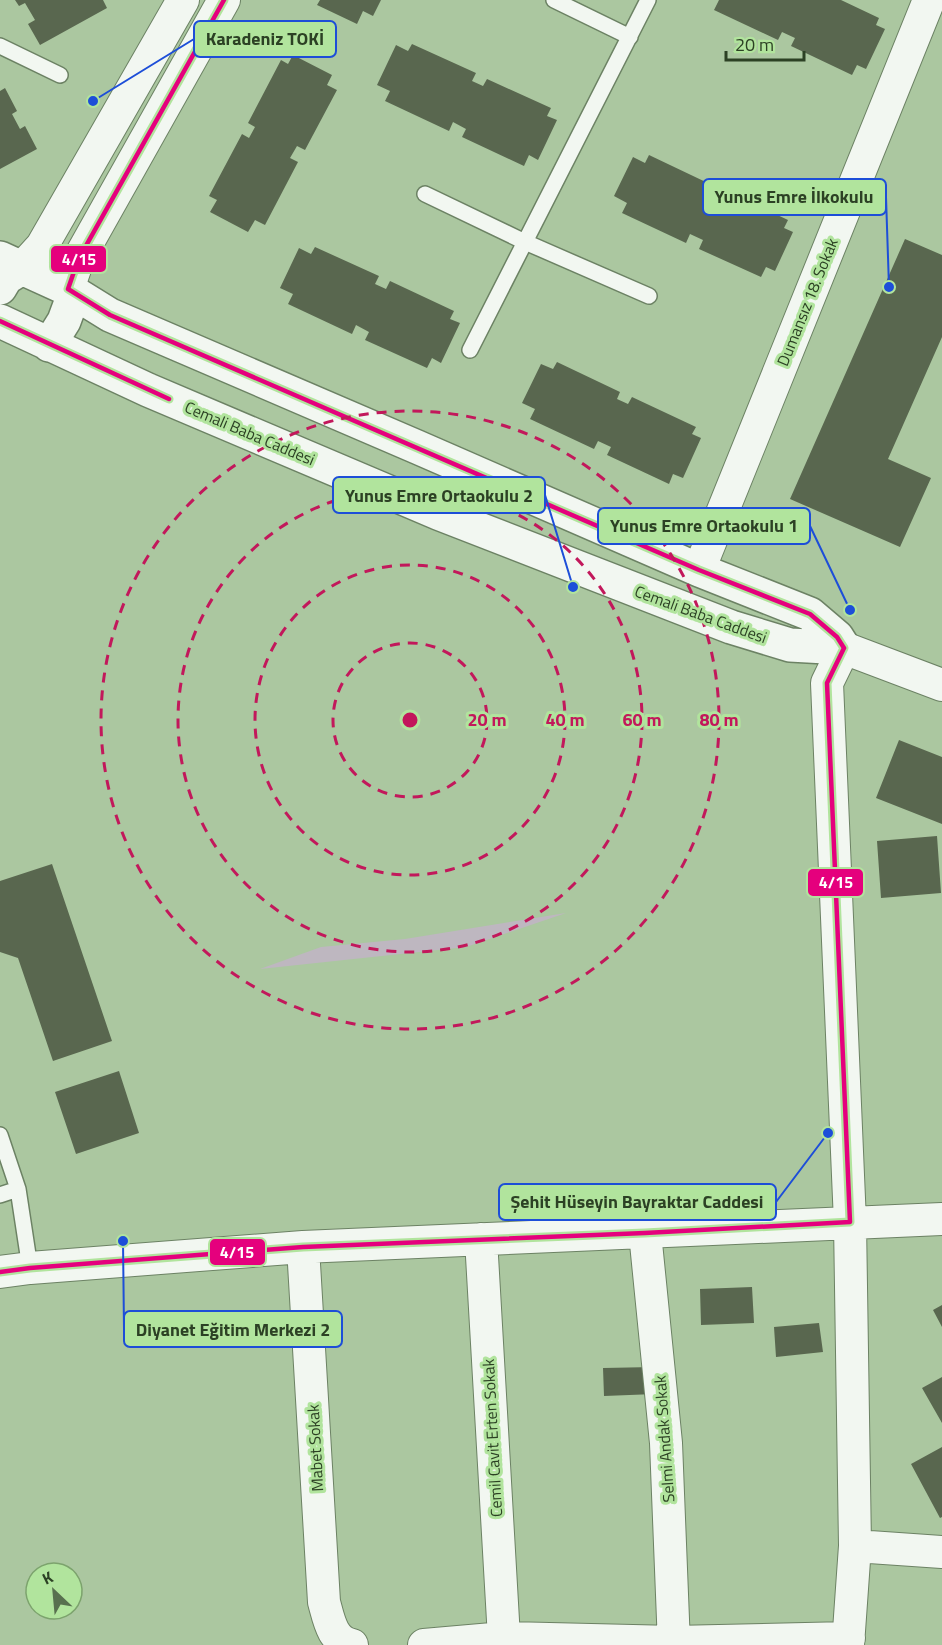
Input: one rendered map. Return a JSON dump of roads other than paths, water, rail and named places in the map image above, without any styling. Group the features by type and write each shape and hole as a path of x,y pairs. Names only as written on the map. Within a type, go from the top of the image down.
{"street":[{"path":"8,271 42,246 183,0"},
{"path":"49,345 64,321 71,302 68,289 78,261 224,0"},
{"name":"Dumansız 18. Sokak","path":"699,570 929,0"},
{"name":"Cemali Baba Caddesi","path":"8,271 68,289 110,315 699,570 810,614 837,637 844,648"},
{"name":"Cemali Baba Caddesi","path":"0,321 148,390 438,513 731,627 790,645 844,648 942,685"},
{"path":"424,1645 504,1638 674,1643 849,1642 855,1546 850,1222 827,682 844,648"},
{"path":"15,1270 303,1247 942,1219"},
{"name":"Selmi Andak Sokak","path":"645,1233 666,1443 674,1643"},
{"name":"Cemil Cavit Erten Sokak","path":"480,1239 504,1638"},
{"name":"Mabet Sokak","path":"303,1247 324,1602 331,1629 348,1644"},
{"path":"855,1546 942,1552"}],"lane":[{"path":"554,0 630,37"},
{"path":"470,350 648,0"},
{"path":"0,46 60,75"},
{"path":"425,194 525,242 649,296"},
{"path":"0,1135 18,1189 15,1270"},
{"path":"0,1195 18,1189"}],"place":[{"name":"Karadeniz TOKİ","path":"93,101"},
{"name":"Yunus Emre İlkokulu","path":"889,287"},
{"name":"Yunus Emre Ortaokulu 2","path":"573,587"},
{"name":"Yunus Emre Ortaokulu 1","path":"850,610"},
{"name":"Şehit Hüseyin Bayraktar Caddesi","path":"828,1133"},
{"name":"Diyanet Eğitim Merkezi 2","path":"123,1241"}]}
